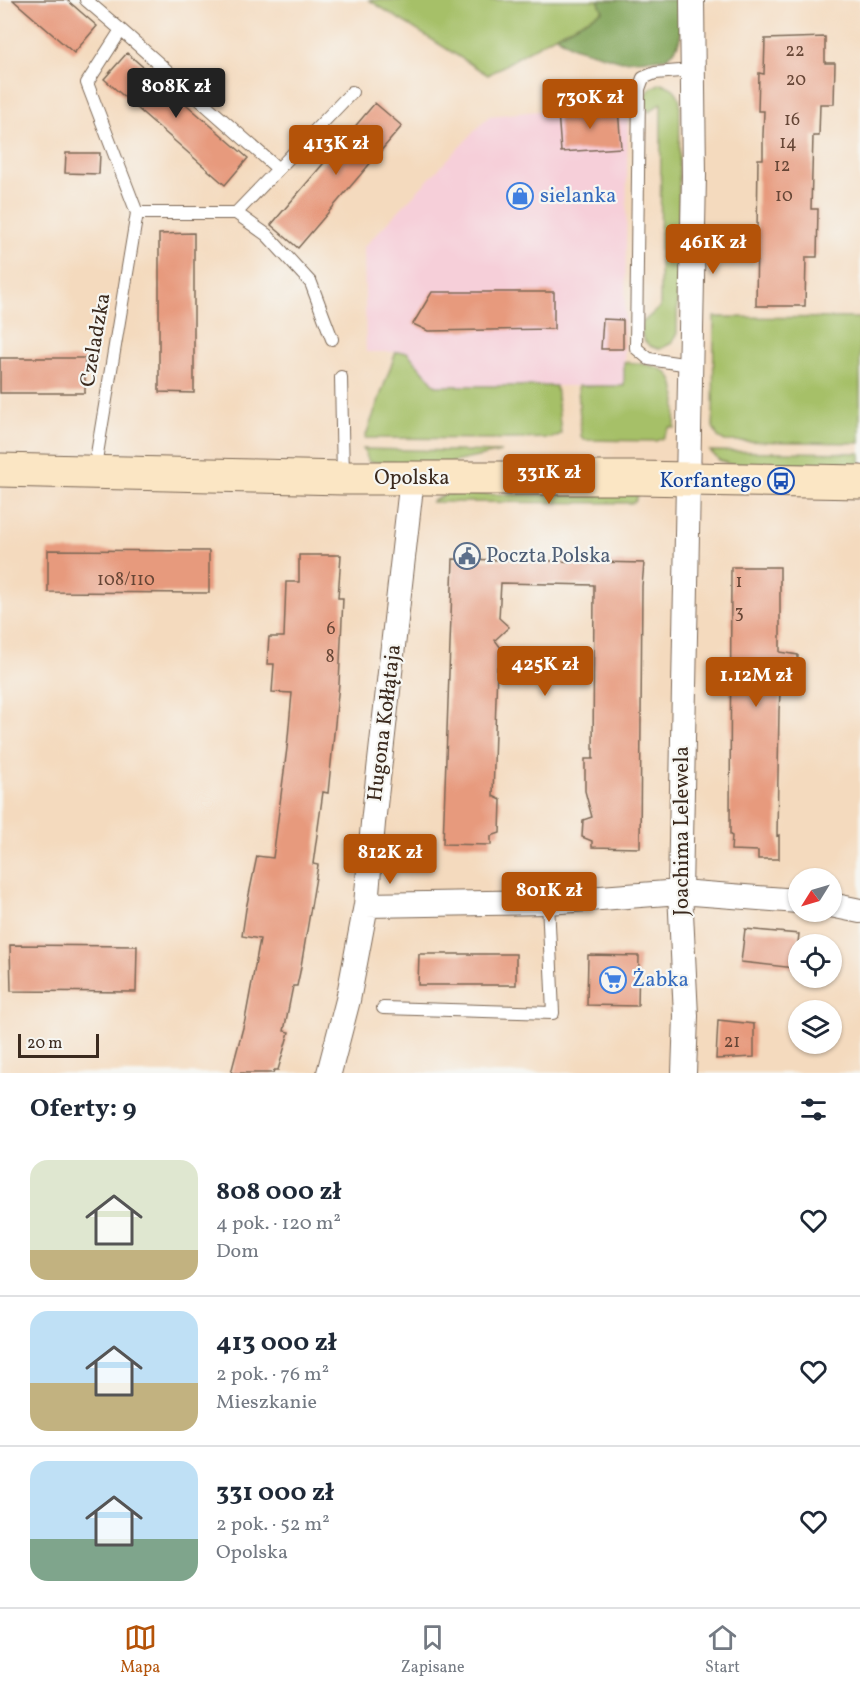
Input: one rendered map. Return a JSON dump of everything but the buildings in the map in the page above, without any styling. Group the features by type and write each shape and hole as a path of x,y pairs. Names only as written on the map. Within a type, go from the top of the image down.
{"street":[{"name":"Joachima Lelewela","path":"684,1073 686,1016 680,892 694,176 692,0"},
{"name":"Opolska","path":"0,470 343,478 637,478 860,482"},
{"name":"Hugona Kołłątaja","path":"329,1073 348,1000 366,905 373,823 412,478"},
{"path":"366,905 548,902 680,892 788,900"},
{"path":"842,907 860,911"}],"lane":[{"path":"86,0 277,168"},
{"path":"121,30 87,83 137,213 236,213 267,235 311,283 332,339"},
{"path":"690,365 649,359 636,348 639,89 644,78 655,73 693,70"},
{"path":"236,213 352,92"},
{"name":"Czeladzka","path":"94,473 137,213"},
{"path":"341,377 343,478"},
{"path":"383,1008 553,1013 548,902"}],"shaded area":[{"name":"sielanka","path":"628,102 624,386 436,386 407,352 366,352 364,247 489,116"}],"green space":[{"path":"369,0 598,0 603,11 547,40 488,75"},
{"path":"598,0 681,0 682,24 677,46 666,58 622,61 573,47 556,36 603,11"},
{"path":"661,83 674,90 680,102 677,333 672,343 660,349 647,344 643,337 642,323 660,307 661,103 649,112 645,95 651,88"},
{"path":"714,317 860,318 860,443 725,441 718,437 713,427"},
{"path":"396,352 407,352 436,386 556,386 561,434 552,438 511,439 365,438"},
{"path":"624,362 656,367 665,371 671,378 675,386 676,397 675,428 670,427 663,438 656,441 584,440 581,436 578,386 624,386"},
{"path":"363,449 501,452 449,463 369,462"},
{"path":"710,451 860,453 860,466 729,464 719,460"},
{"path":"446,494 638,495 635,502 631,503 431,502"}],"place":[{"name":"sielanka","path":"520,196"},
{"name":"Korfantego","path":"781,481"},
{"name":"Poczta Polska","path":"467,556"},
{"name":"Żabka","path":"613,980"}]}
